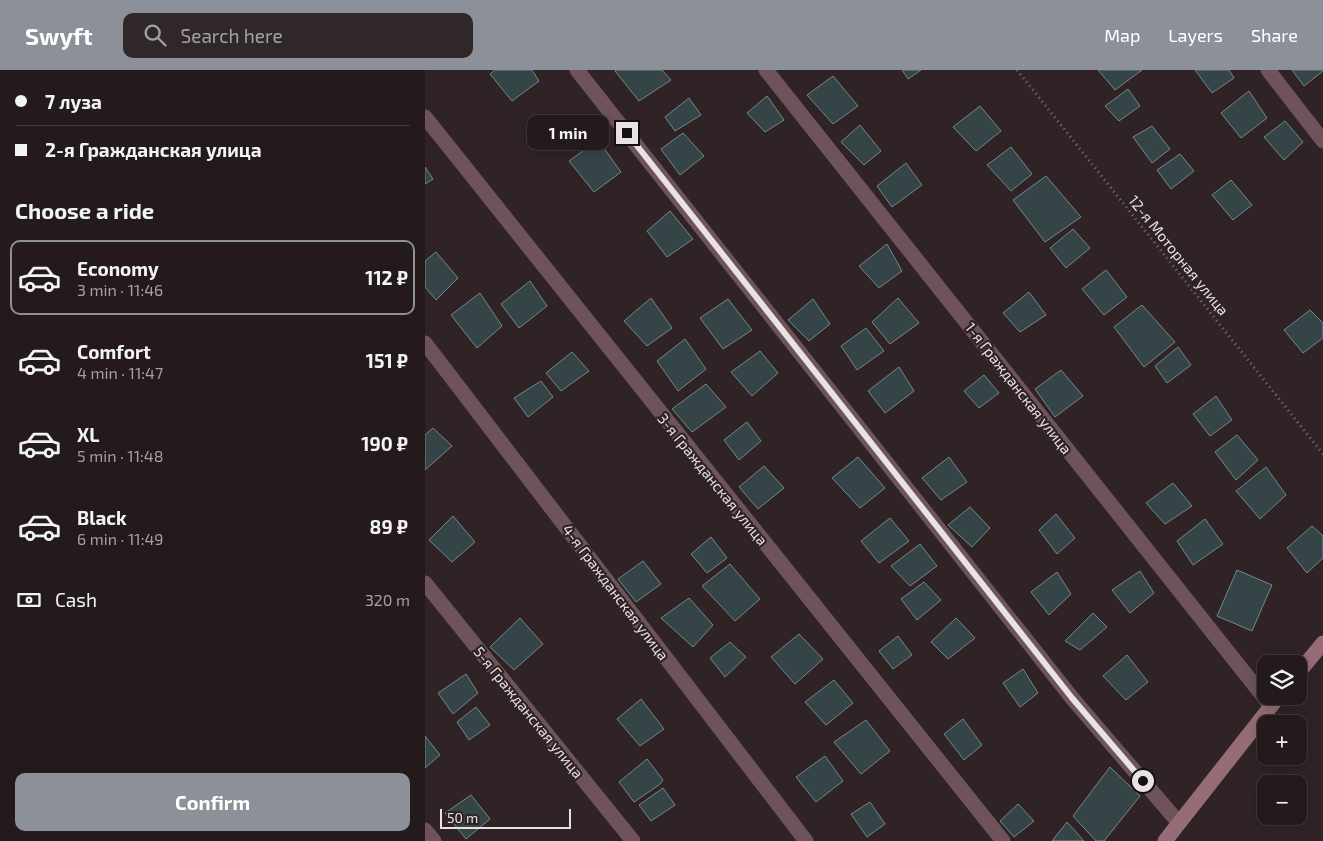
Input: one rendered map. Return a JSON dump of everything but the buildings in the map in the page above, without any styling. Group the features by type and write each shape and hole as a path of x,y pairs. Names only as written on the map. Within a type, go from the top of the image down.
{"main road":[{"path":"1307,662 1323,643"},
{"path":"1165,841 1272,705"}],"street":[{"path":"577,70 1072,698 1179,823"},
{"name":"1-я Гражданская улица","path":"766,70 1257,679"},
{"path":"1268,70 1323,141"},
{"name":"3-я Гражданская улица","path":"425,117 1003,841"},
{"name":"4-я Гражданская улица","path":"425,343 806,841"},
{"name":"5-я Гражданская улица","path":"425,583 633,841"},
{"path":"425,830 434,841"}],"path":[{"name":"12-я Моторная улица","path":"1017,70 1323,454"}],"route":[{"path":"627,133 1072,698 1143,781"}]}
